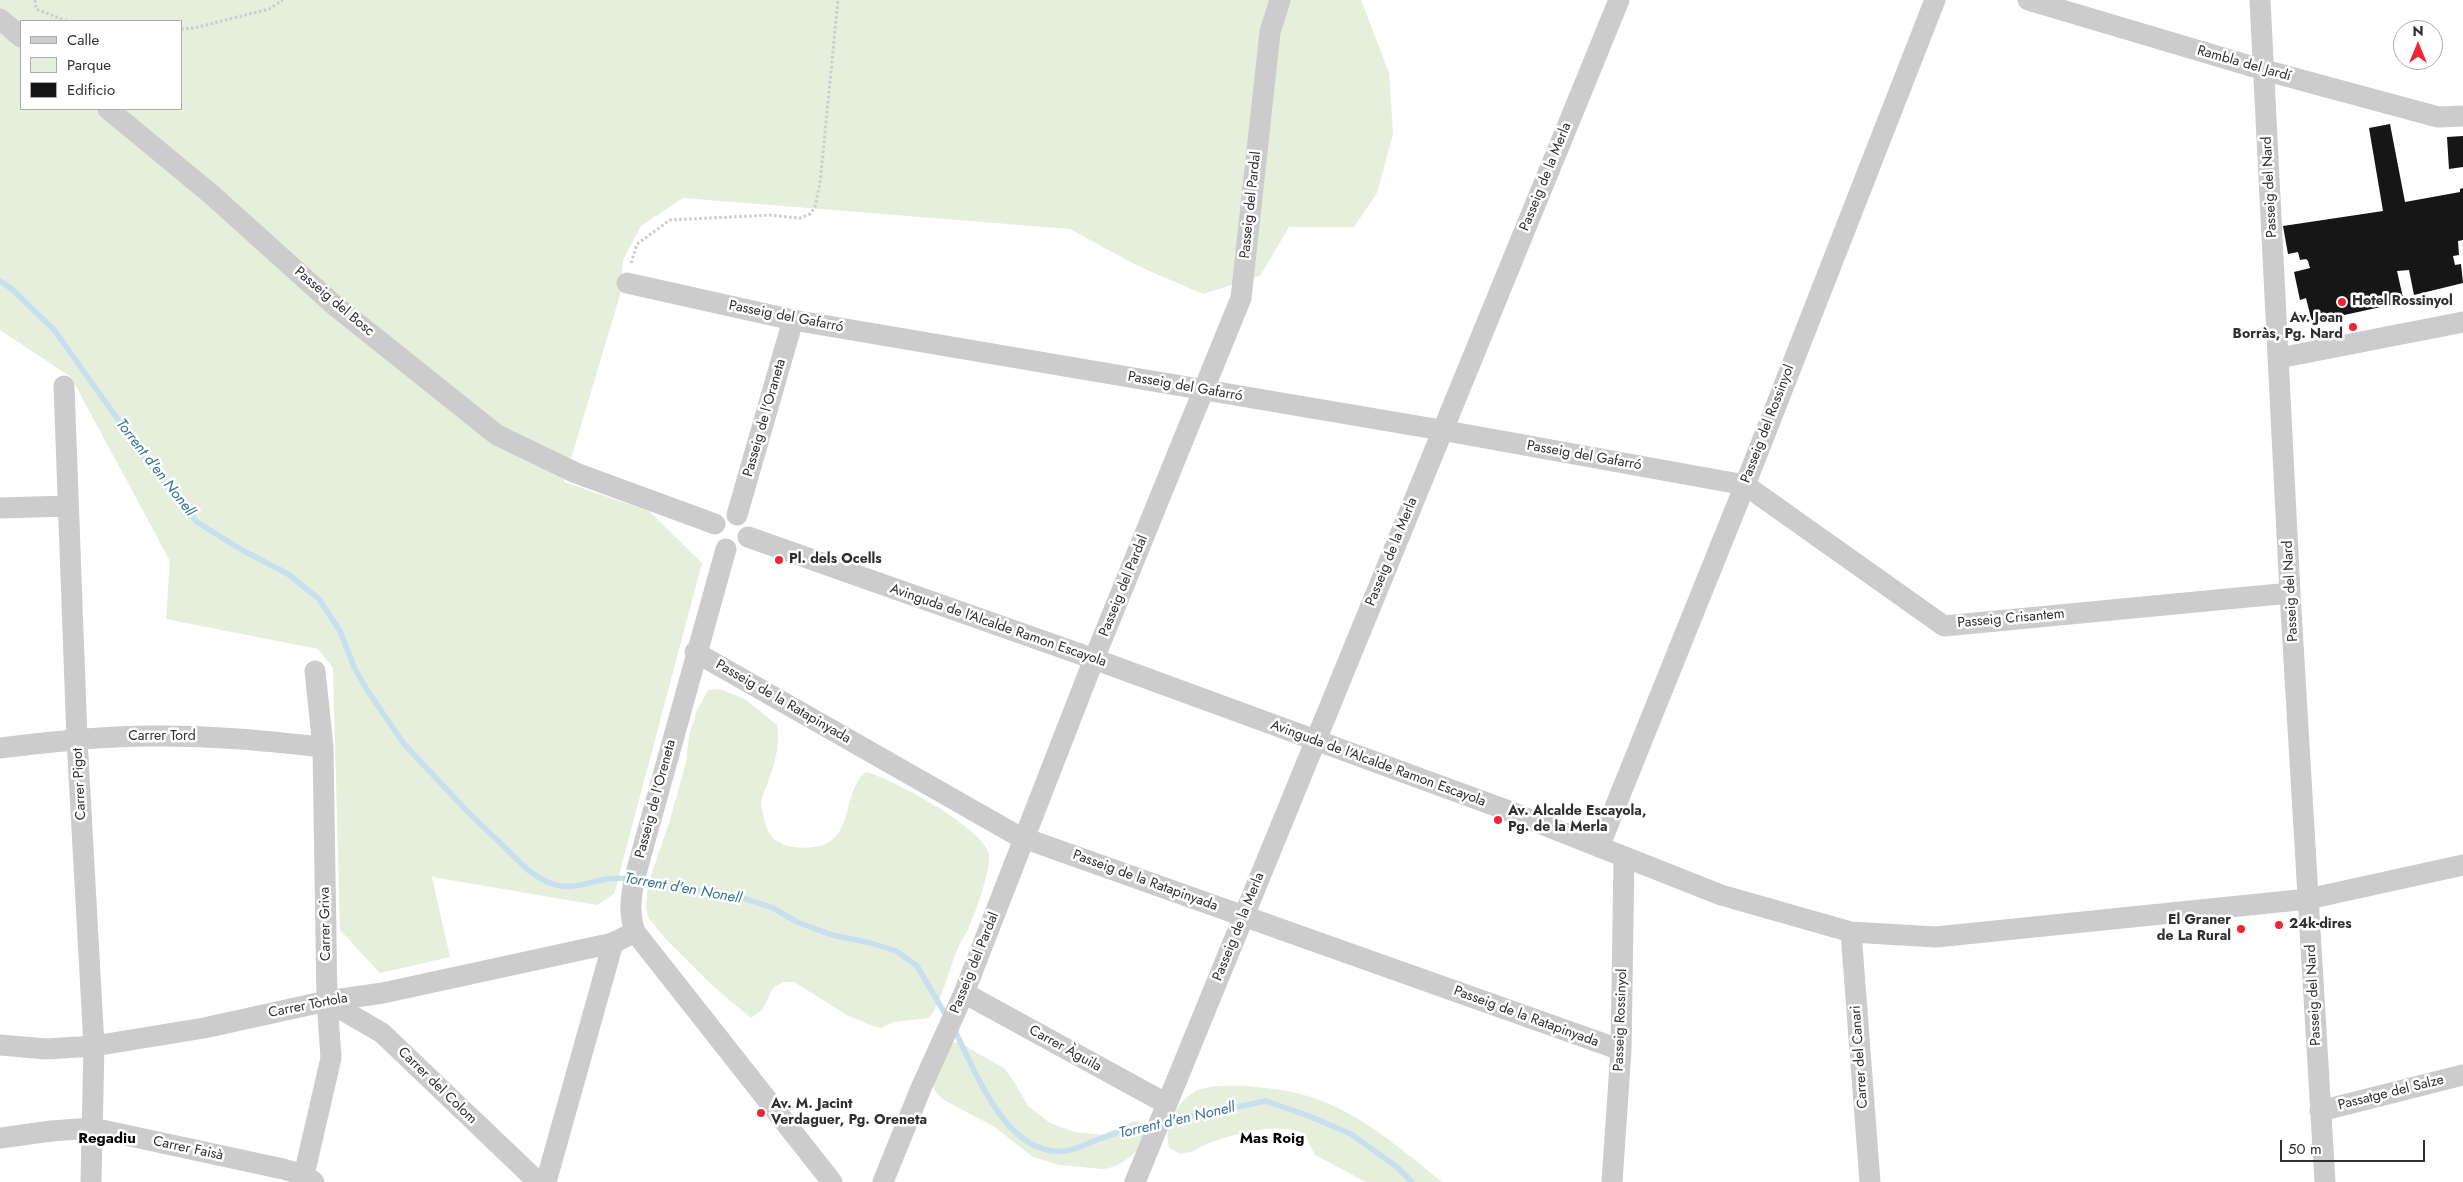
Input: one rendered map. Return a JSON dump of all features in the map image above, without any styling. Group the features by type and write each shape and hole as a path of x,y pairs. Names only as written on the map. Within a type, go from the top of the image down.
{"street":[{"name":"Passeig del Pardal","path":"883,1182 921,1088 964,993 1094,659 1241,298 1270,32 1280,0"},
{"name":"Passeig de la Merla","path":"1137,1178 1441,430 1619,0"},
{"name":"Passeig del Rossinyol","path":"1599,847 1745,484 1935,0"},
{"name":"Rambla del Jardí","path":"2028,0 2264,70 2438,117 2463,116"},
{"name":"Passeig del Nard","path":"2260,0 2290,593 2325,1182"},
{"path":"0,19 20,36"},
{"name":"Passeig del Bosc","path":"109,110 212,195 333,304 497,435 576,473 715,524"},
{"name":"Passeig del Gafarró","path":"627,283 793,320 1441,430 1745,484"},
{"name":"Passeig de l'Oraneta","path":"737,515 793,320"},
{"path":"2279,358 2463,322"},
{"name":"Carrer Pigot","path":"64,386 77,740 94,1046 91,1182"},
{"name":"Passeig Crisantem","path":"1745,484 1944,626 2290,593"},
{"path":"0,508 68,506"},
{"path":"727,515 737,515 747,524 748,537 739,547 726,549 715,539 715,524 727,515"},
{"name":"Avinguda de l'Alcalde Ramon Escayola","path":"748,537 1094,659 1501,808 1721,896 1851,932 1936,937 2308,899 2463,865"},
{"name":"Passeig de l'Oreneta","path":"635,932 630,919 634,881 695,652 726,549"},
{"name":"Passeig de la Ratapinyada","path":"695,652 1024,838 1621,1050"},
{"name":"Carrer Griva","path":"309,1179 330,1058 327,1000 323,747 315,671"},
{"name":"Carrer Tord","path":"0,748 77,740 151,736 240,738 323,747"},
{"name":"Passeig Rossinyol","path":"1612,1182 1621,1050 1624,857"},
{"path":"546,1182 613,943 635,932 832,1182"},
{"name":"Carrer del Canari","path":"1851,932 1870,1182"},
{"name":"Carrer Tòrtola","path":"0,1045 46,1049 94,1046 204,1028 327,1000 383,993 613,943"},
{"name":"Carrer Àguila","path":"964,993 1167,1104"},
{"name":"Carrer del Colom","path":"327,1000 382,1033 538,1182"},
{"name":"Passatge del Salze","path":"2320,1111 2463,1075"},
{"name":"Carrer Faisà","path":"0,1138 51,1131 93,1128 309,1179"}],"path":[{"path":"35,0 36,9 64,20"},
{"path":"182,29 194,28 269,9 283,0"},
{"path":"627,283 631,257 637,244 670,220 770,215 800,218 810,214 816,207 820,184 838,0"}],"green space":[{"path":"0,0 1361,0 1389,73 1393,134 1377,193 1354,227 1289,227 1260,276 1203,294 1138,266 1070,229 683,198 641,226 623,260 620,295 564,482 649,511 702,563 614,894 597,905 432,877 450,957 380,973 340,930 333,668 318,649 166,619 170,561 71,377 0,330"},
{"path":"720,689 745,699 777,725 778,741 776,755 761,803 767,829 776,841 792,847 810,848 826,844 832,840 839,833 843,824 854,788 866,772 896,784 936,806 972,832 984,844 989,855 988,870 976,910 959,945 942,994 929,1018 893,1022 881,1028 847,1015 794,982 783,982 773,988 762,1010 751,1018 714,987 649,919 646,908 648,884 669,823 686,762 689,736 697,710 708,690"},
{"path":"958,1042 1004,1068 1028,1106 1050,1123 1075,1132 1102,1135 1134,1121 1146,1124 1143,1140 1126,1160 1103,1169 1060,1165 1033,1157 993,1126 942,1099 934,1090 933,1084 952,1043"},
{"path":"1216,1086 1248,1086 1297,1093 1318,1099 1337,1108 1374,1129 1442,1182 1366,1182 1315,1155 1304,1133 1292,1130 1256,1130 1209,1143 1187,1153 1179,1153 1169,1148 1168,1129 1171,1120 1190,1095 1198,1090"}],"building":[{"path":"2390,124 2405,202 2460,192 2460,189 2463,188 2463,240 2458,241 2459,255 2453,256 2455,265 2461,264 2463,283 2414,295 2409,270 2397,271 2404,302 2312,322 2306,298 2300,300 2294,272 2310,268 2308,261 2306,259 2300,260 2298,252 2288,254 2283,226 2383,211 2369,128"},
{"path":"2463,136 2463,167 2449,169 2447,137"}],"waterway":[{"name":"Torrent d'en Nonell","path":"0,281 12,289 55,331 158,476 197,522 242,550 288,574 319,599 340,631 354,667 367,690 404,744 466,810 528,870 544,880 569,887 615,878 630,879"},
{"name":"Torrent d'en Nonell","path":"639,880 746,899 773,908 797,922 832,935 871,943 896,951 917,966 947,1017"},
{"name":"Torrent d'en Nonell","path":"954,1029 983,1088 1010,1126 1026,1141 1044,1149 1065,1151 1123,1131 1153,1124"},
{"name":"Torrent d'en Nonell","path":"1164,1122 1266,1101 1309,1116 1351,1134 1397,1167 1412,1182"}],"place":[{"name":"Hotel Rossinyol","path":"2342,302"},
{"name":"Av. Joan Borràs, Pg. Nard","path":"2353,327"},
{"name":"Pl. dels Ocells","path":"779,560"},
{"name":"Av. Alcalde Escayola, Pg. de la Merla","path":"1498,820"},
{"name":"24k-dires","path":"2279,925"},
{"name":"El Graner de La Rural","path":"2241,929"},
{"name":"Av. M. Jacint Verdaguer, Pg. Oreneta","path":"761,1113"}],"district":[{"name":"Regadiu","path":"107,1139"},
{"name":"Mas Roig","path":"1272,1139"}]}
